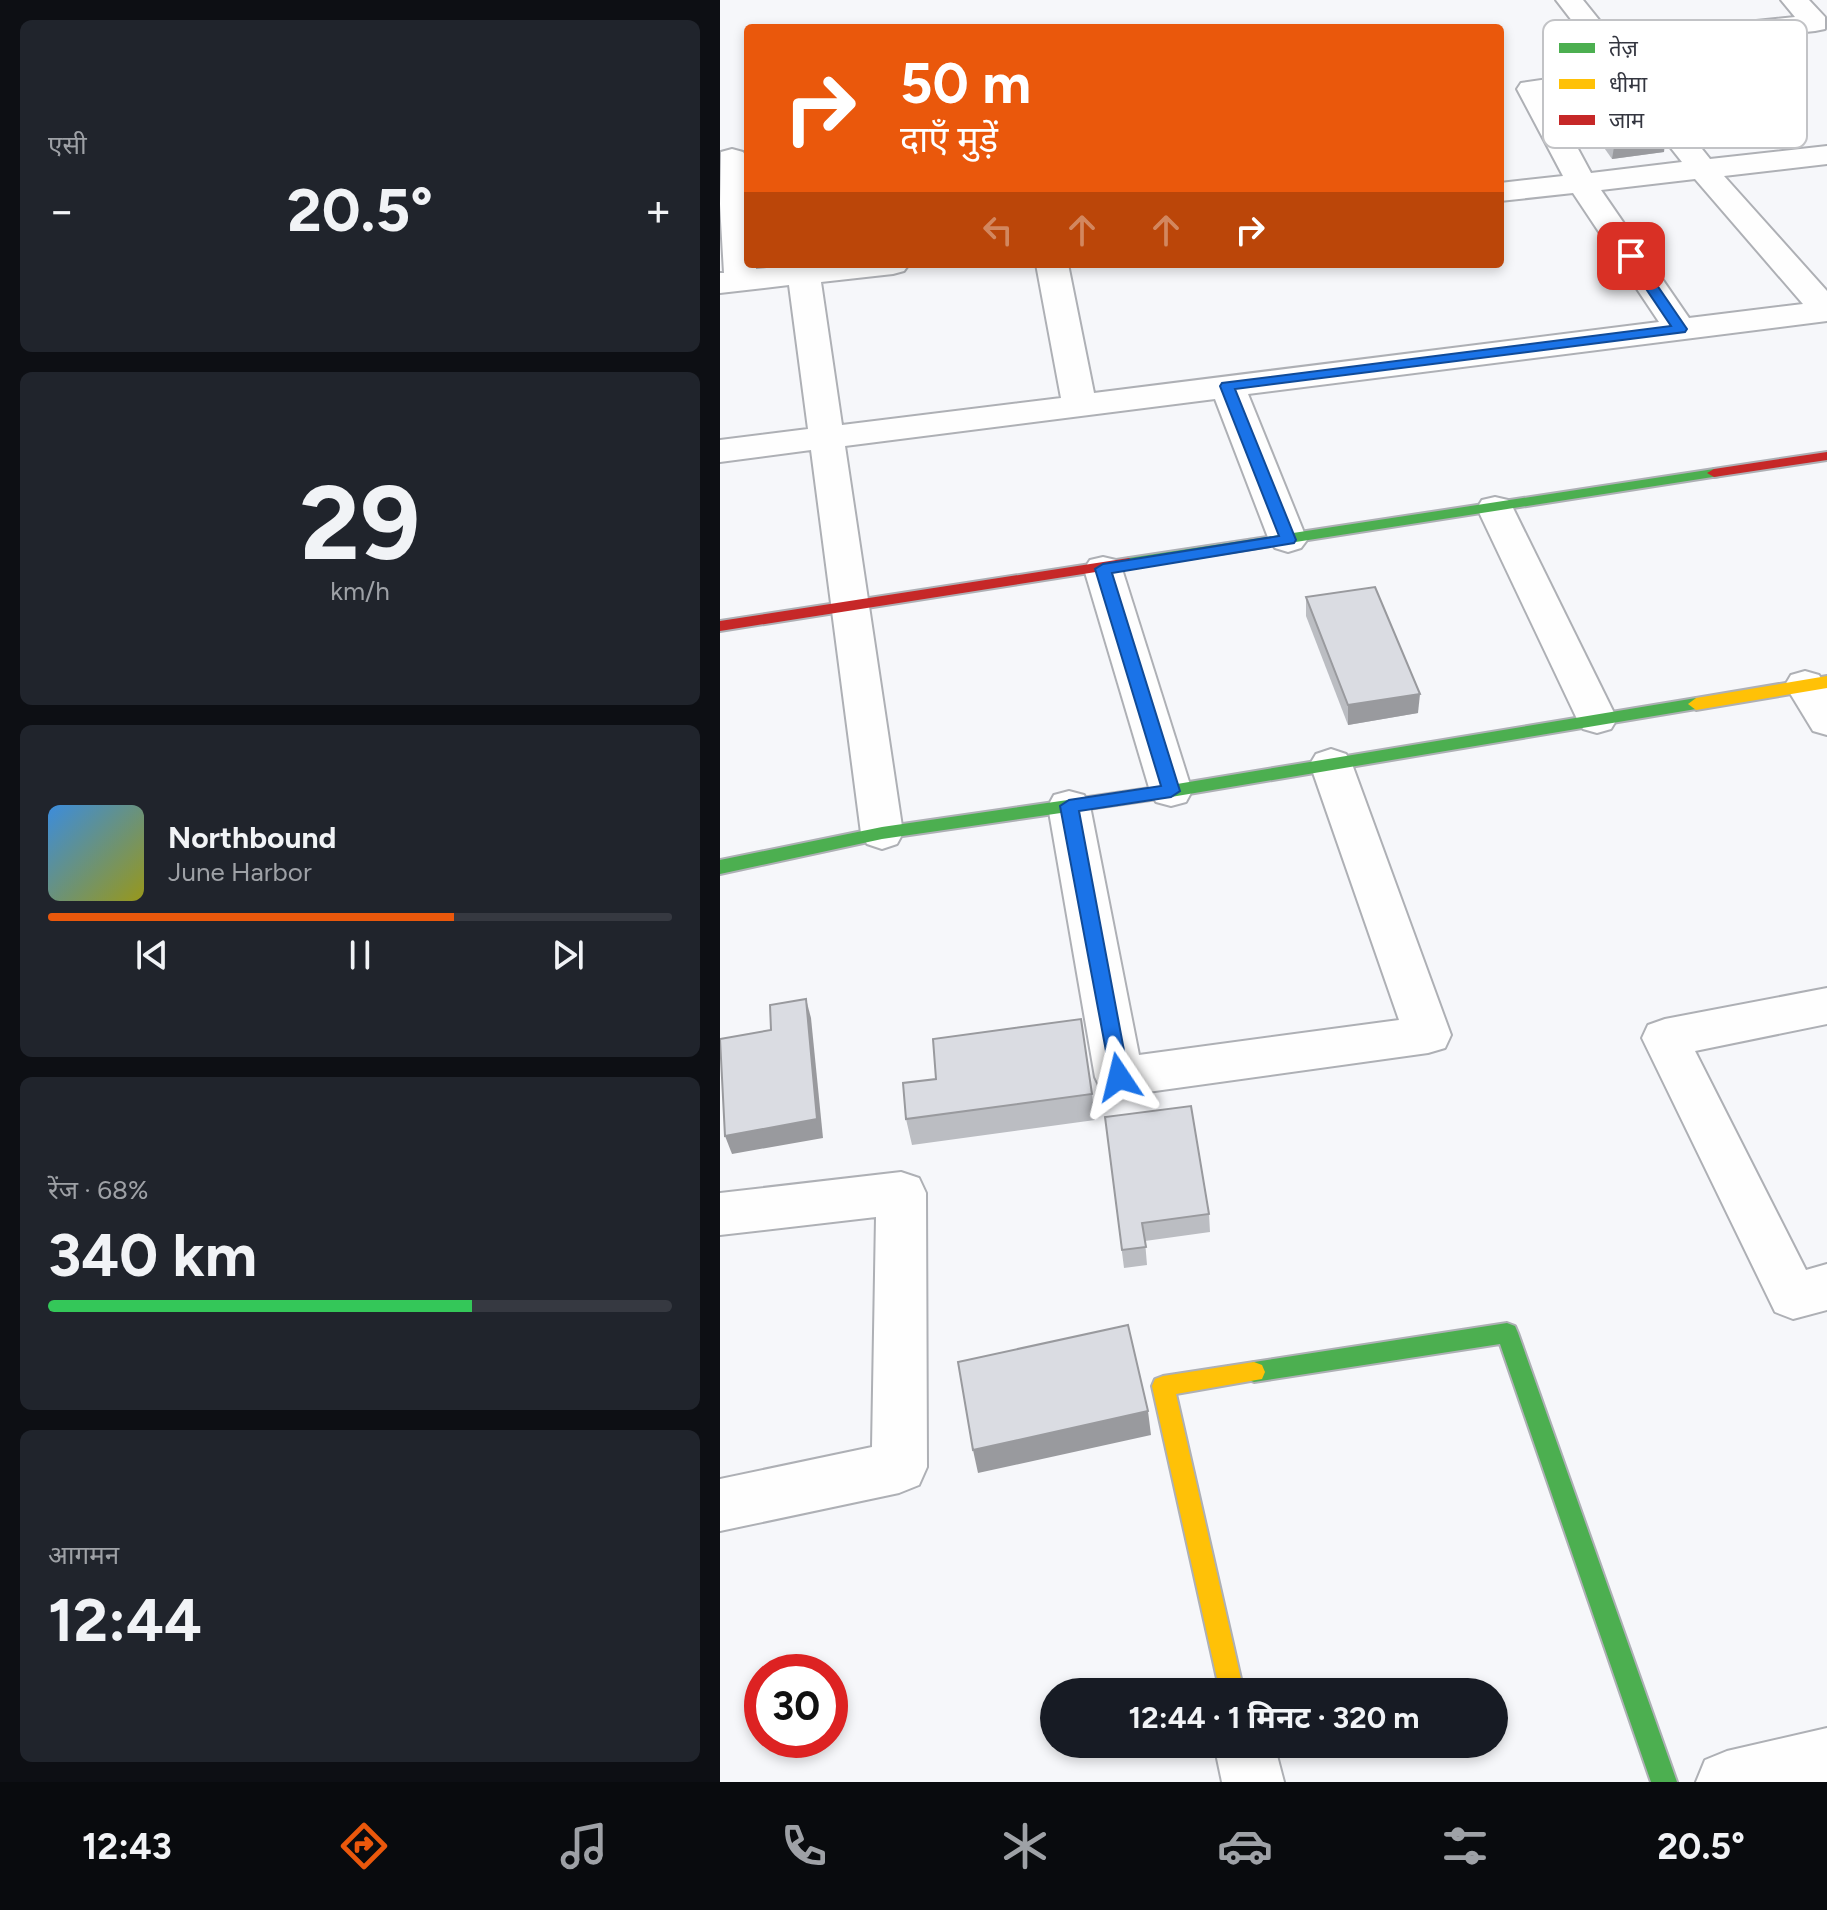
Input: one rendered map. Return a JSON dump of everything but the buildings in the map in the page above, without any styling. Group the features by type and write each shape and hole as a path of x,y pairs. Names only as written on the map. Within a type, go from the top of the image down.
{"street":[{"path":"1569,0 1585,20"},
{"path":"1794,0 1815,23 1807,24"},
{"path":"1543,87 1531,89 1543,111"},
{"path":"1563,148 1581,182 1680,329"},
{"path":"1686,148 1827,311"},
{"path":"1504,192 1827,155"},
{"path":"732,158 731,282 863,268"},
{"path":"1053,268 1079,404"},
{"path":"804,276 882,833"},
{"path":"720,451 1827,311"},
{"path":"1227,386 1288,540"},
{"path":"720,626 1827,456"},
{"path":"1495,508 1597,719"},
{"path":"1103,569 1171,791"},
{"path":"720,867 882,833 1171,791 1816,683 1827,721"},
{"path":"1069,806 1119,1077 1428,1035 1331,764"},
{"path":"1827,1006 1665,1038 1793,1296 1827,1287"},
{"path":"720,1214 901,1193 899,1467 720,1505"},
{"path":"1229,1678 1163,1386 1507,1333 1664,1782"},
{"path":"1247,1758 1253,1782"},
{"path":"1727,1782 1827,1758"}],"traffic: fast":[{"path":"1129,563 1714,473"},
{"path":"720,867 882,833 1171,791 1696,704"},
{"path":"1254,1372 1507,1333 1664,1782"}],"traffic: slow":[{"path":"1696,704 1827,682"},
{"path":"1229,1678 1163,1386 1254,1372"}],"traffic: jam":[{"path":"1714,473 1827,456"},
{"path":"720,626 1129,563"}],"route":[{"path":"1119,1077 1069,806 1171,791 1103,569 1288,540 1227,386 1680,329 1631,256"}]}
